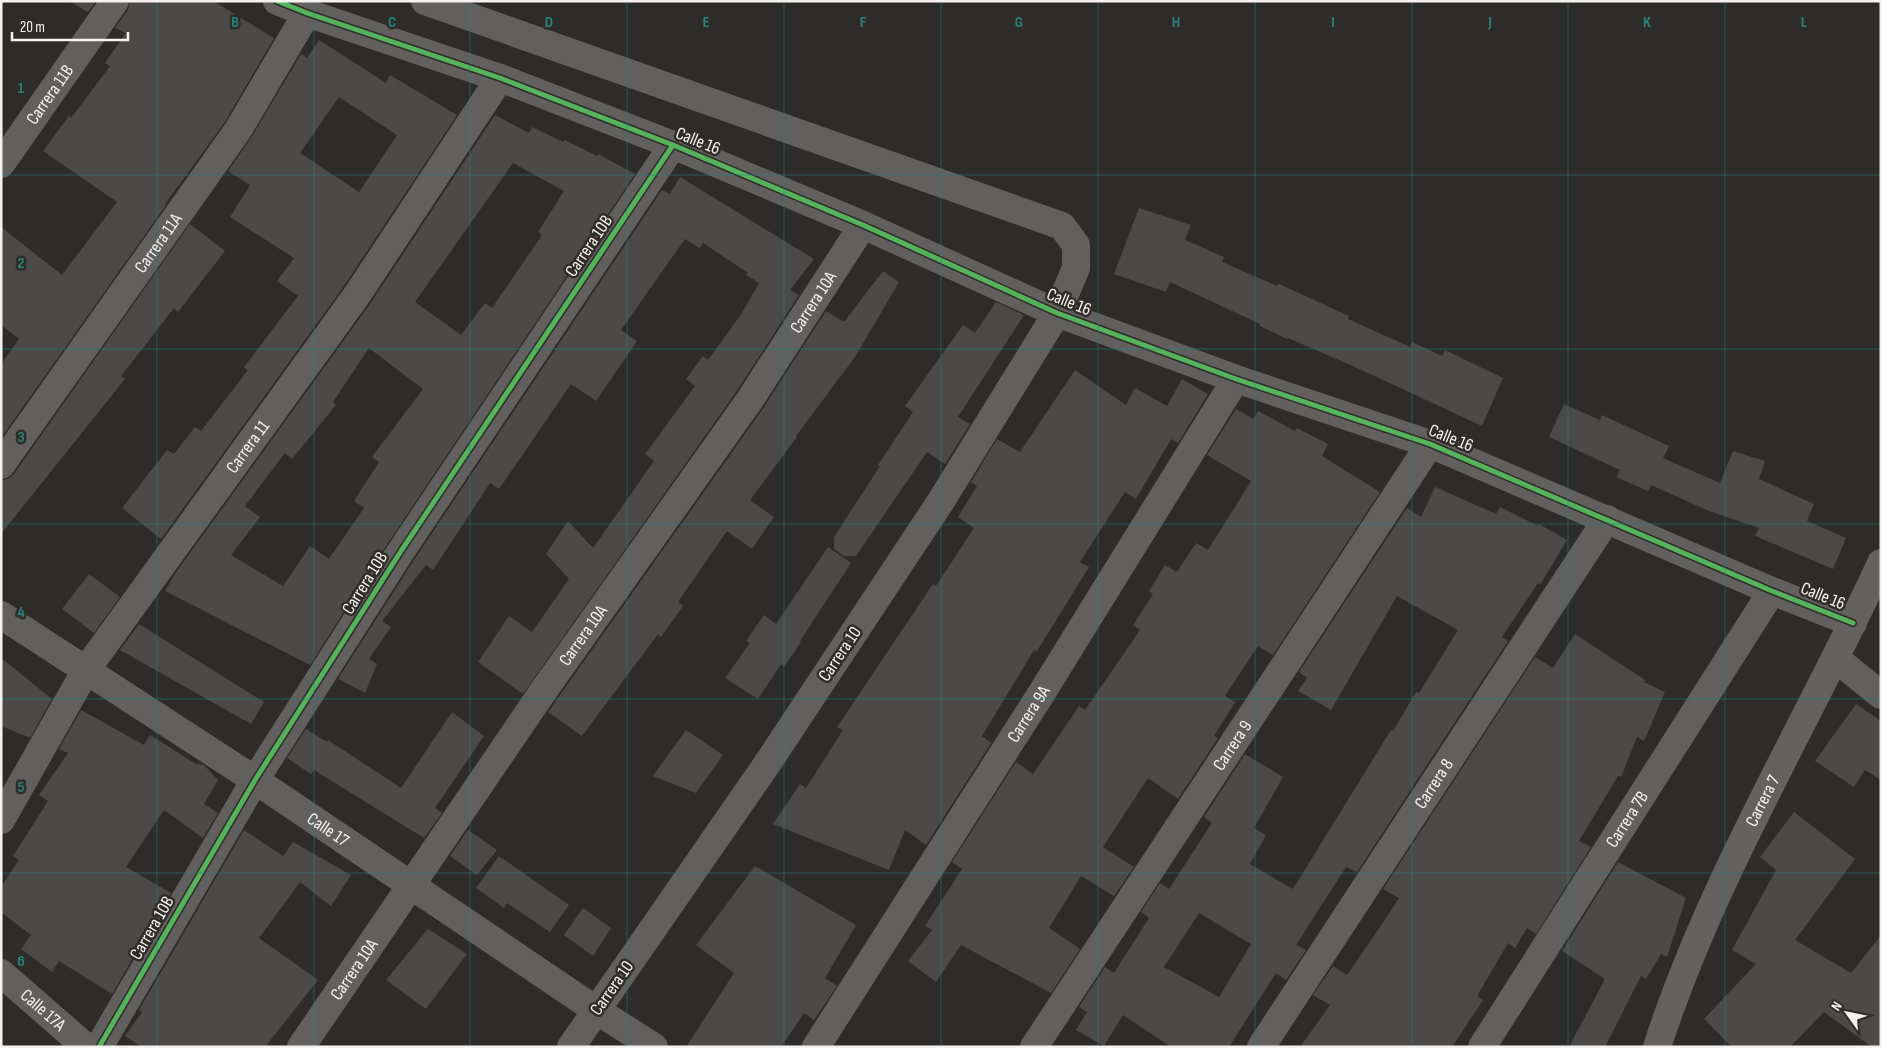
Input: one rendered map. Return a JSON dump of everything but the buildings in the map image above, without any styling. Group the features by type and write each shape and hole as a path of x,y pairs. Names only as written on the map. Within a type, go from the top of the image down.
{"street":[{"name":"Carrera 11B","path":"1,164 115,1"},
{"name":"Calle 16","path":"277,1 307,13 500,78 673,145 863,225 1057,313 1236,379 1430,444 1772,591 1853,623"},
{"name":"Carrera 10","path":"425,1 1062,226 1076,245 1076,268 1057,313 941,501 767,764 572,1047"},
{"name":"Carrera 11A","path":"1,465 238,130 307,13"},
{"name":"Carrera 11","path":"1,820 86,670 356,295 500,78"},
{"name":"Carrera 10B","path":"98,1047 255,780 401,551 673,145"},
{"name":"Carrera 10A","path":"301,1047 544,690 749,401 863,225"},
{"name":"Carrera 9A","path":"816,1047 1041,694 1236,379"},
{"name":"Carrera 9","path":"1034,1047 1430,444"},
{"name":"Carrera 8","path":"1261,1047 1606,519"},
{"name":"Carrera 7","path":"1657,1047 1667,1014 1717,894 1853,623 1881,563"},
{"name":"Carrera 7B","path":"1482,1047 1772,591"},
{"name":"Calle 17","path":"1,615 255,780 410,886 654,1047"},
{"path":"1835,658 1881,695"},
{"name":"Calle 17A","path":"1,973 86,1047"}],"cycle path":[{"path":"277,1 307,13 500,78 673,145 863,225 1057,313 1236,379 1430,444 1772,591 1853,623"},
{"path":"99,1047 255,780 401,551 673,145"}]}
